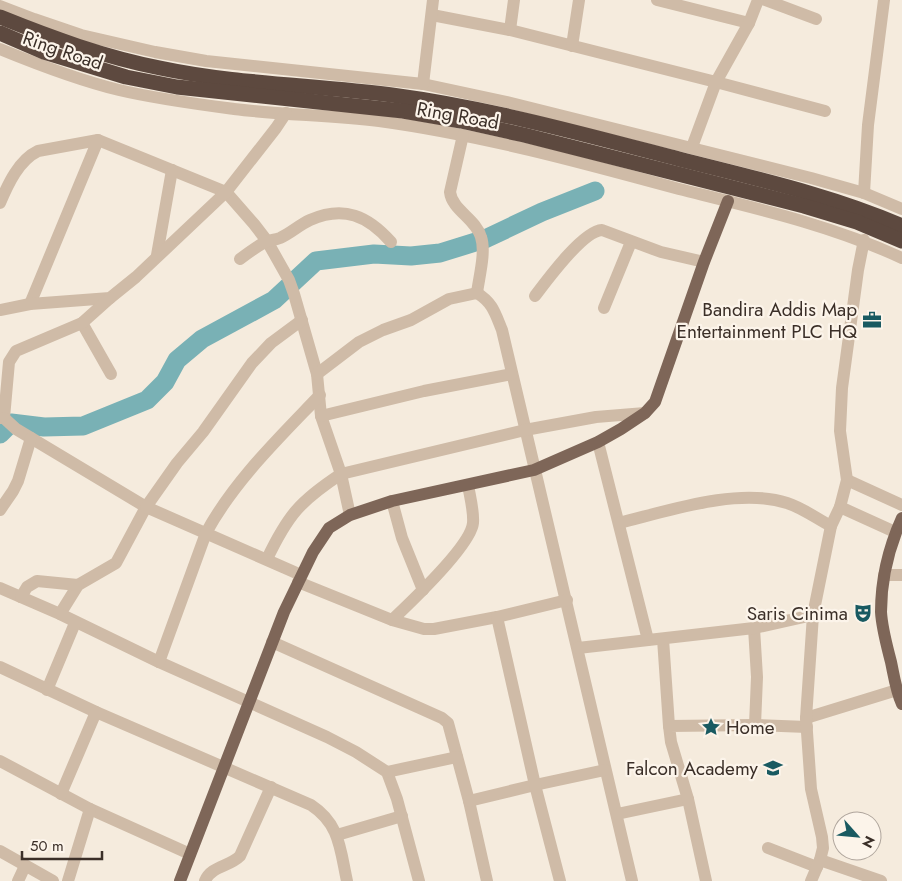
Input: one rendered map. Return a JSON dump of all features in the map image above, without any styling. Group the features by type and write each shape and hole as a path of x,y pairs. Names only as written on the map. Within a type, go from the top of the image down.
{"highway":[{"name":"Ring Road","path":"0,17 98,54 162,69 236,79 390,95 452,104 524,118 855,207 902,226"},
{"name":"Ring Road","path":"0,33 44,52 83,65 177,87 403,111 524,134 804,206 857,222 902,242"}],"main road":[{"path":"180,881 272,642 299,578 320,539 329,528 350,515 392,501 534,470 598,442 645,414 655,402 704,262 728,201"},
{"path":"900,698 881,612 884,574 889,553 902,518"}],"street":[{"path":"423,84 433,0"},
{"path":"510,30 514,0"},
{"path":"572,46 578,0"},
{"path":"657,0 749,23"},
{"path":"692,148 716,82 749,23 758,0"},
{"path":"765,0 816,19"},
{"path":"864,193 868,125 884,0"},
{"name":"Ring Road","path":"0,6 81,35 155,52 206,61 423,84 507,102 864,193 902,209"},
{"path":"432,15 510,30 825,111"},
{"name":"Ring Road","path":"0,50 56,72 120,90 154,97 236,109 378,121 463,135 530,149 796,219 864,240 902,258"},
{"path":"286,113 226,192 157,255 136,278 82,323 16,351 12,355 9,362 7,422 146,507 267,559 299,578 392,620 424,629 434,629 567,600"},
{"path":"463,135 450,192 451,199 475,226 482,245 477,293"},
{"path":"30,304 98,140"},
{"path":"0,203 3,189 29,155 38,151 98,140 226,192 267,241 289,280 317,374 321,416 341,474 350,515"},
{"path":"157,255 172,170"},
{"path":"240,259 267,241 280,238 310,220 334,214 351,214 366,219 380,229 391,242"},
{"path":"534,296 572,251 588,235 596,230 602,230 661,252 704,262"},
{"path":"811,881 823,848 811,789 807,722 813,615 831,526 840,507 847,480 840,431 842,388 858,270 864,240"},
{"path":"604,308 631,242"},
{"path":"317,374 359,342 383,330 411,320 449,300 477,293 488,300 495,311 502,330 534,470 567,600 632,881"},
{"path":"0,310 30,304 110,298"},
{"path":"60,614 78,585 116,563 146,507 252,363 271,343 302,320"},
{"path":"82,323 111,374"},
{"path":"321,416 424,391 512,374"},
{"path":"159,662 206,533 215,516 238,485 320,395"},
{"path":"267,559 279,534 297,508 320,488 341,474 525,430 596,417 645,414"},
{"path":"0,510 18,481 31,438"},
{"path":"598,442 648,640"},
{"path":"847,480 902,505"},
{"path":"392,620 423,590 470,534 473,523 468,485"},
{"path":"619,523 704,502 767,498 788,503 831,526"},
{"path":"392,501 402,538 423,590"},
{"path":"840,507 896,532"},
{"path":"884,574 902,575"},
{"path":"21,597 27,587 37,581 78,585"},
{"path":"0,588 342,744 387,772 402,816 419,881"},
{"path":"578,648 754,628 813,615"},
{"path":"496,617 534,785 560,881"},
{"path":"47,690 75,623"},
{"path":"754,628 757,677 755,725"},
{"path":"663,639 668,726 688,799 706,881"},
{"path":"272,642 442,718 448,723 469,801 487,881"},
{"path":"0,667 96,712 271,787 319,810 326,816 337,834 347,881"},
{"path":"668,726 755,725 807,722 900,698"},
{"path":"62,794 96,712"},
{"path":"387,772 458,757"},
{"path":"0,761 90,809 190,854"},
{"path":"469,801 605,770"},
{"path":"205,881 213,870 232,862 240,856 271,787"},
{"path":"617,814 688,799"},
{"path":"68,881 90,809"},
{"path":"337,834 402,816"},
{"path":"768,848 881,881"},
{"path":"0,851 53,881"},
{"path":"18,881 25,866"}],"waterway":[{"path":"0,434 11,423 44,427 83,426 147,400 165,382 177,360 202,339 274,300 316,261 374,254 411,256 440,253 485,239 542,212 595,191"}],"place":[{"name":"Bandira Addis Map Entertainment PLC HQ","path":"872,320"},
{"name":"Saris Cinima","path":"863,613"},
{"name":"Home","path":"711,727"},
{"name":"Falcon Academy","path":"773,768"}]}
